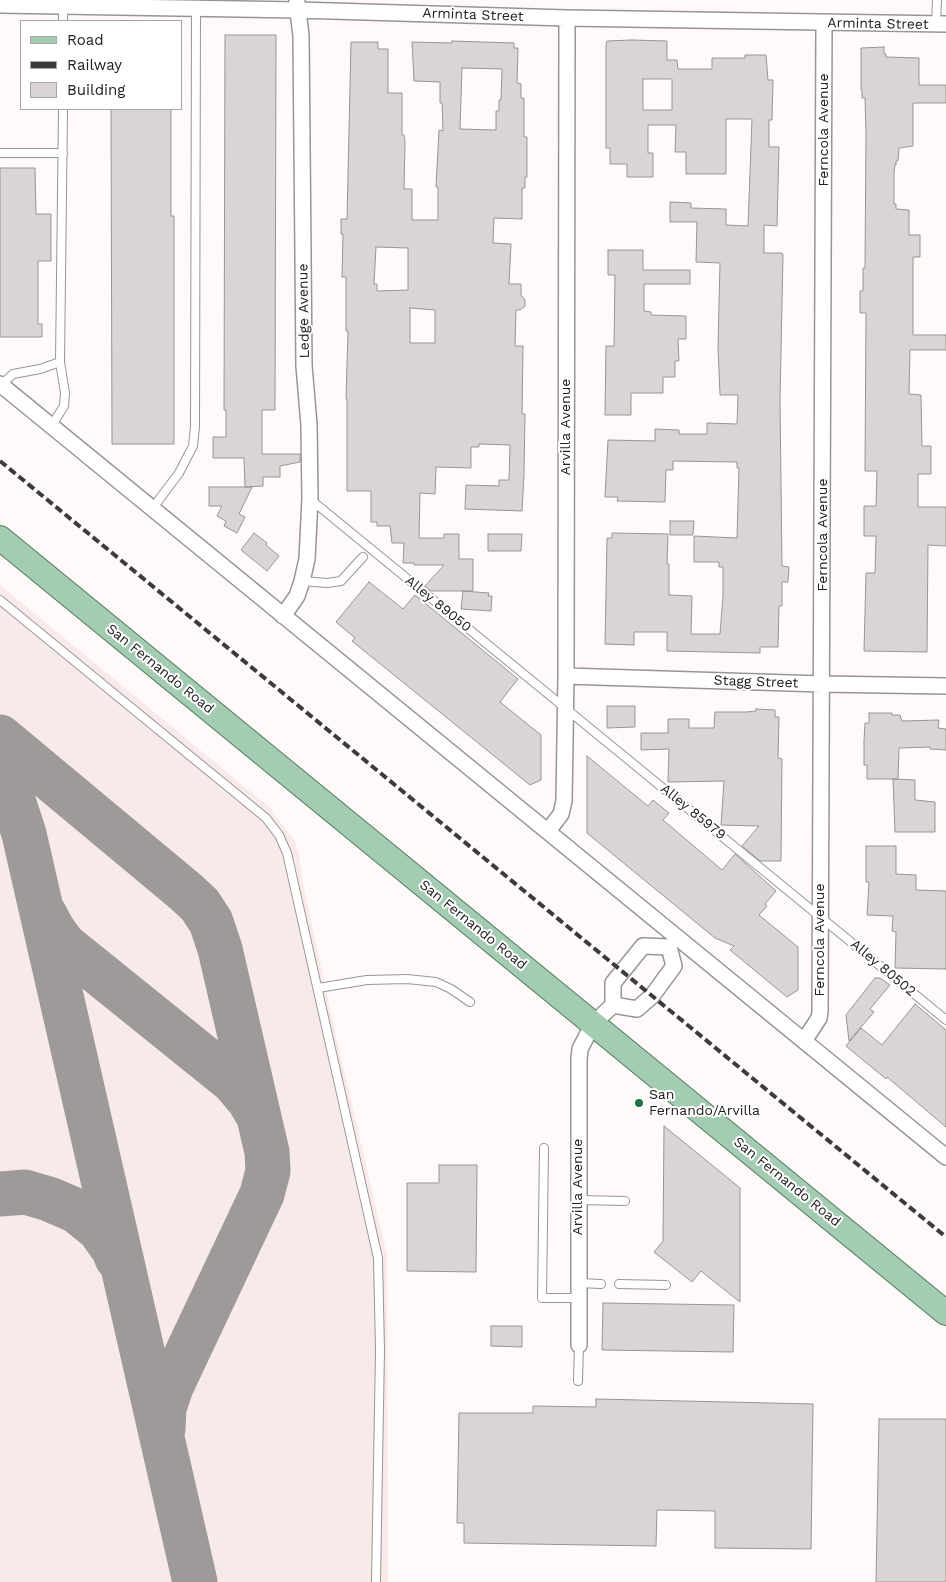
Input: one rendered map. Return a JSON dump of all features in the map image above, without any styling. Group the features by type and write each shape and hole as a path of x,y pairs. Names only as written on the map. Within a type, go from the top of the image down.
{"main road":[{"name":"San Fernando Road","path":"0,538 946,1313"}],"street":[{"name":"Arminta Street","path":"0,5 63,14 95,3 196,8 297,5 567,18 941,24"},
{"name":"Ledge Avenue","path":"283,616 297,596 307,559 310,500 310,425 304,366 301,36 297,5"},
{"name":"Arvilla Avenue","path":"548,831 561,814 564,801 566,709 567,18"},
{"name":"Ferncola Avenue","path":"804,1041 819,1018 820,1012 824,23"},
{"path":"1,385 548,831 673,942 804,1041 946,1157"},
{"name":"Stagg Street","path":"566,676 946,686"},
{"path":"673,942 674,966 652,996 637,1009 613,1005 613,983 643,946 673,942"},
{"name":"Arvilla Avenue","path":"579,1344 580,1049 594,1024 613,1005"}],"lane":[{"path":"937,0 941,24"},
{"path":"152,509 179,473 193,446 195,427 196,8"},
{"path":"52,425 64,406 65,393 60,362 63,110"},
{"path":"0,153 63,153"},
{"path":"1,385 13,374 40,369 60,362"},
{"name":"Alley 89050","path":"310,500 566,709"},
{"path":"302,580 327,583 342,580 363,557"},
{"path":"0,600 266,818 280,835 287,853 378,1258 380,1350 376,1582"},
{"name":"Alley 85979","path":"566,709 820,916"},
{"name":"Alley 80502","path":"820,916 946,1020"},
{"path":"318,988 368,980 407,979 436,982 451,989 470,1002"},
{"path":"544,1148 542,1298 579,1291 601,1284"},
{"path":"578,1200 625,1200"},
{"path":"619,1284 666,1285"},
{"name":"Arvilla Avenue","path":"578,1381 579,1344"}],"shaded area":[{"path":"0,585 268,806 295,841 334,1027 387,1256 388,1582 0,1582"}],"building":[{"path":"225,35 276,35 275,410 262,410 262,454 300,454 300,462 280,466 280,477 263,477 263,486 245,487 244,458 213,458 213,437 226,437 226,410 224,410"},
{"path":"452,41 514,43 514,48 518,48 517,83 521,84 521,98 524,98 524,137 527,137 527,177 525,177 525,188 522,188 522,219 494,218 493,243 511,244 509,284 521,284 521,295 525,300 525,306 520,310 516,310 515,346 523,346 522,414 525,414 524,475 522,511 465,509 466,485 499,486 499,480 509,480 510,445 479,444 479,447 471,447 471,468 436,467 435,494 420,493 419,538 444,538 444,534 459,534 459,559 473,559 473,591 431,591 425,586 444,565 403,563 404,543 392,543 390,526 377,526 377,522 371,522 371,491 347,491 346,399 348,331 346,331 346,277 342,277 343,234 341,234 341,219 347,219 351,42 378,42 378,49 388,49 388,93 402,93 402,135 404,135 405,142 404,189 412,189 412,220 438,220 438,187 436,187 439,130 443,131 440,82 414,81 412,42 452,43","holes":["462,68 502,69 501,100 499,100 499,111 496,111 496,130 460,129","376,247 408,248 408,290 377,291 377,284 374,284","410,308 435,310 435,343 410,343"]},
{"path":"607,41 667,41 667,60 677,60 678,69 712,69 712,58 745,58 745,55 766,55 768,80 773,80 772,120 769,120 769,147 779,147 777,226 764,225 764,253 782,253 783,255 780,399 782,566 789,567 788,582 782,582 782,606 779,606 778,647 760,647 760,653 667,651 667,632 634,632 634,645 605,644 607,538 612,538 612,533 668,534 669,595 692,596 691,634 720,634 723,567 719,567 719,562 694,562 694,536 737,538 739,468 737,468 737,462 673,461 673,470 666,470 665,502 617,501 618,497 605,497 608,440 655,441 655,429 679,430 679,434 707,434 707,423 737,424 738,395 720,395 718,347 720,263 696,262 697,222 670,222 670,202 691,203 691,208 726,209 726,225 748,226 752,119 726,119 726,174 686,174 686,152 675,152 676,125 648,125 648,153 653,153 653,177 627,177 627,164 610,164 610,148 606,148","holes":["643,79 672,79 672,110 643,110"]},
{"path":"884,47 886,57 919,58 919,85 946,85 946,103 913,103 913,146 899,148 898,161 895,164 894,173 894,204 896,204 896,209 909,210 909,235 920,235 920,257 913,257 913,335 946,335 946,350 910,350 909,394 921,395 922,446 931,446 931,474 918,474 918,507 946,507 946,546 928,545 927,652 864,651 866,573 875,573 876,536 864,536 864,506 876,506 877,471 865,471 866,313 860,313 860,291 863,291 863,268 865,268 866,133 865,98 862,98 861,90 861,48"},
{"path":"111,110 171,110 171,216 174,216 174,444 112,444"},
{"path":"0,168 35,168 36,214 51,214 51,261 38,261 38,324 42,324 42,337 0,337"},
{"path":"608,250 643,250 643,270 690,270 690,284 644,284 644,311 651,312 651,315 686,316 686,339 678,339 679,361 675,361 675,377 663,377 663,393 631,393 631,415 605,415 606,346 614,346 615,275 608,275"},
{"path":"209,487 252,487 239,514 245,517 237,533 224,526 226,521 217,516 222,506 209,506"},
{"path":"670,521 694,521 693,535 670,535"},
{"path":"254,533 279,556 267,571 241,550"},
{"path":"488,534 522,534 521,551 488,551"},
{"path":"369,582 403,609 415,595 518,679 500,702 541,735 541,780 530,785 352,641 355,638 336,622"},
{"path":"463,591 489,593 488,596 492,596 491,611 461,609"},
{"path":"607,706 635,706 635,727 607,728"},
{"path":"756,709 775,710 775,717 779,717 778,758 782,759 781,861 760,861 742,846 759,826 721,825 724,781 668,782 669,749 641,750 641,733 668,733 668,719 689,719 689,728 714,728 715,712 746,712 756,711"},
{"path":"869,713 892,713 892,715 900,715 902,721 939,720 938,728 946,729 946,750 930,749 930,747 899,748 898,779 867,779 867,765 864,765 864,741 865,723 869,723"},
{"path":"587,756 648,806 653,800 669,813 663,820 722,870 735,854 776,891 759,915 798,947 798,990 787,997 730,950 734,946 715,938 587,833"},
{"path":"893,779 915,780 915,800 935,802 935,832 895,832"},
{"path":"866,846 896,846 896,874 916,875 916,890 946,891 946,969 895,968 896,932 892,931 893,916 867,915 869,882 866,882"},
{"path":"875,978 880,978 890,985 870,1009 874,1012 849,1041 846,1015"},
{"path":"915,1004 946,1030 946,1127 887,1077 886,1079 846,1046 861,1028 882,1045"},
{"path":"664,1126 740,1188 740,1302 701,1271 692,1282 654,1252 663,1241"},
{"path":"439,1165 477,1165 476,1272 407,1271 407,1183 439,1183"},
{"path":"603,1303 734,1305 733,1352 602,1350"},
{"path":"491,1326 522,1326 522,1347 491,1346"},
{"path":"596,1399 813,1404 811,1549 715,1548 715,1511 657,1510 656,1546 464,1543 464,1523 457,1523 459,1413 533,1413 533,1406 596,1407"},
{"path":"879,1419 946,1419 946,1582 876,1582"}],"taxiway":[{"path":"0,737 200,905 211,922 220,949 267,1152 268,1171 262,1194 171,1387 164,1408 163,1429"},
{"path":"0,766 24,834 195,1582"},
{"path":"45,915 64,945 234,1082 256,1112"},
{"path":"0,1194 25,1192 49,1199 77,1211 99,1229 114,1250 117,1258"}],"railway":[{"path":"0,461 946,1237"}],"place":[{"name":"San Fernando/Arvilla","path":"639,1103"}]}
